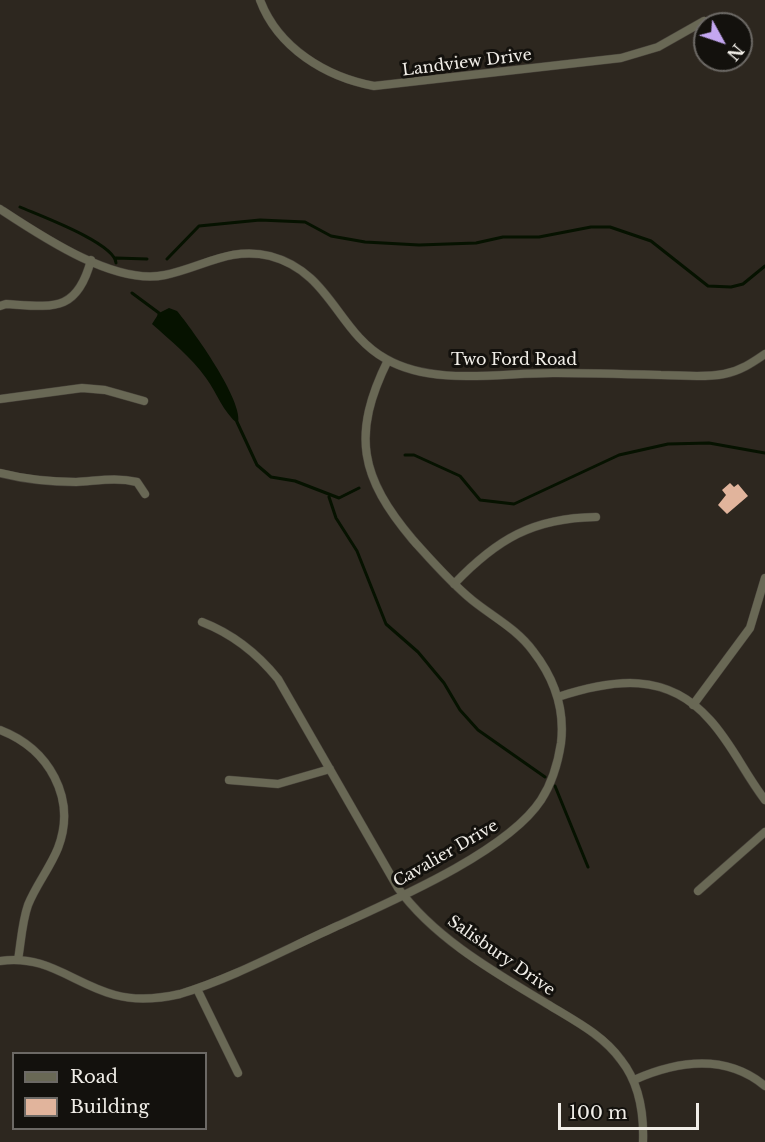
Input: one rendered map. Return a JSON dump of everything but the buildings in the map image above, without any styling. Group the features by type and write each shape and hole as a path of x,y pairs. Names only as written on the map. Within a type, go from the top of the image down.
{"street":[{"name":"Landview Drive","path":"260,0 272,25 299,51 332,74 374,86 621,58 658,47 693,27"},
{"name":"Two Ford Road","path":"0,209 40,234 91,260 118,272 146,277 168,274 235,253 273,257 302,270 314,279 358,336 387,360 405,367 462,376 555,372 707,377 742,369 765,354"},
{"path":"0,306 6,304 47,307 63,304 78,293 91,260"},
{"name":"Cavalier Drive","path":"0,961 18,960 51,966 98,989 129,998 161,998 197,989 403,895 501,840 517,827 540,801 549,786 560,754 562,722 558,696 543,665 523,639 454,584 406,531 386,505 371,473 365,444 366,417 374,388 387,360"},
{"path":"0,399 82,388 105,390 144,401"},
{"path":"0,473 46,481 76,482 118,478 137,482 145,494"},
{"path":"454,584 492,548 526,529 562,519 597,517"},
{"path":"693,705 750,628 760,602 765,578"},
{"name":"Salisbury Drive","path":"202,622 233,637 266,664 288,694 403,895 438,928 476,958 600,1038 622,1061 634,1080 642,1109 643,1142"},
{"path":"558,696 608,683 635,682 663,689 693,705 711,721 765,800"},
{"path":"0,730 26,743 45,761 53,773 64,802 63,831 59,846 28,906 18,960"},
{"path":"229,780 278,784 330,769"},
{"path":"698,891 765,832"},
{"path":"197,989 238,1073"},
{"path":"634,1080 670,1067 705,1063 735,1068 765,1086"}],"shaded area":[{"path":"169,308 177,311 216,366 234,400 238,424 228,414 200,370 152,324 159,313"}],"waterway":[{"path":"20,207 90,239 112,255 116,263"},
{"path":"167,259 199,226 260,220 305,222 331,236 365,242 419,245 476,243 503,237 539,237 591,227 610,227 651,241 708,286 731,287 743,284 765,266"},
{"path":"116,258 147,259"},
{"path":"132,293 159,313 159,316"},
{"path":"237,422 257,465 271,477 295,481 339,498 359,488"},
{"path":"405,455 414,455 460,476 480,500 514,504 619,455 668,444 709,443 765,453"},
{"path":"329,497 336,518 357,551 386,624 418,652 444,683 460,710 478,730 545,777"},
{"path":"555,786 588,867"}]}
